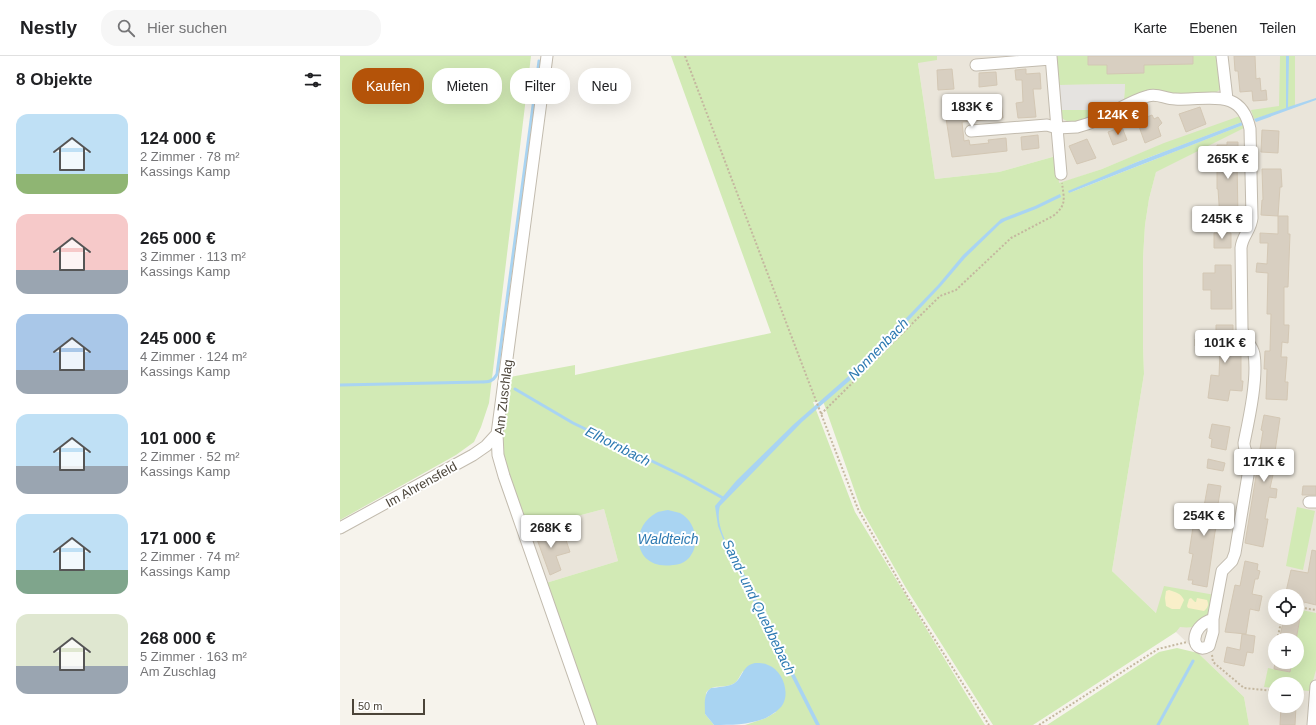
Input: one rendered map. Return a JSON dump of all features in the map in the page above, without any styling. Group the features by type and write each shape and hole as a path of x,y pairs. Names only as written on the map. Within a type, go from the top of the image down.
{"street":[{"name":"Am Zuschlag","path":"547,56 497,434 498,455 591,725"},
{"path":"1222,56 1227,99"},
{"path":"976,65 1051,57 1061,174"},
{"path":"971,131 1047,125 1057,128 1077,127 1096,121 1129,104 1152,95 1173,99 1227,99 1238,106 1247,117 1250,129 1252,218 1250,227 1242,239 1241,256 1242,329 1245,339 1253,352 1254,369 1251,408 1244,443 1245,450 1250,461 1235,553 1232,561 1222,571 1213,619 1213,632 1209,646 1200,647 1196,645 1194,637 1199,627 1207,621 1213,619"},
{"name":"Im Ahrensfeld","path":"340,528 473,455 486,446 497,434"},
{"path":"1313,725 1316,686"}],"path":[{"path":"685,56 858,509 909,599 989,725"},
{"path":"821,414 940,296 956,290 1011,238 1059,212 1064,204 1061,174"},
{"path":"1304,608 1316,610"},
{"path":"1039,725 1158,649 1183,643"},
{"path":"1209,646 1213,662 1244,688 1268,690"}],"shaded area":[{"path":"917,56 1316,56 1316,725 1249,725 1244,697 1112,571 1144,374 1143,258 1145,225 1149,199 1163,144 1102,169 1058,184 1056,156 999,172 935,179"},
{"path":"1125,84 1124,100 1096,112 1093,110 1061,110 1059,85"},
{"path":"604,509 618,561 546,583 528,529"}],"green space":[{"path":"340,56 531,56 530,68 510,68 510,104 525,104 489,403 481,427 474,442 456,455 340,520"},
{"path":"671,56 937,56 937,60 918,63 935,179 999,172 1056,156 1059,183 1102,169 1164,143 1240,116 1242,122 1137,162 1069,193 1243,125 1244,128 1156,172 1149,199 1145,225 1143,258 1144,374 1112,571 1156,613 1164,586 1215,595 1212,615 1194,626 1180,627 1176,632 1033,725 993,725 906,588 861,509 823,401 813,402 855,512 985,725 745,725 766,718 776,712 743,671 735,683 711,688 706,693 705,714 714,725 594,725 546,583 618,561 604,509 528,529 510,481 501,443 501,432 510,377 575,365 575,375 771,333"},
{"path":"1057,56 1217,56 1221,89 1215,93 1175,94 1161,91 1147,92 1124,100 1125,84 1059,85"},
{"path":"1280,56 1295,56 1295,106 1254,119 1251,110 1279,106"},
{"path":"1061,110 1093,110 1096,112 1092,117 1069,122 1062,118"},
{"path":"1297,507 1315,511 1303,570 1286,566"},
{"path":"1304,610 1316,613 1316,670 1310,691 1304,691 1304,677 1268,677 1268,687 1264,687 1268,668 1289,672 1290,669 1304,669 1304,633 1297,633 1299,625 1304,625"},
{"path":"1177,648 1198,653 1244,697 1249,725 1047,725 1159,652"}],"sand":[{"path":"1169,590 1178,593 1183,598 1184,600 1180,609 1172,609 1166,606 1166,591"},
{"path":"1191,598 1195,602 1197,598 1207,600 1208,604 1206,609 1204,611 1188,608 1187,606 1189,599"}],"water":[{"path":"1286,56 1289,56 1288,107 1316,98 1316,100 1256,122 1254,119 1286,108"},
{"path":"1242,122 1243,125 1069,193 1068,191 1137,162"},
{"path":"1060,194 1061,197 1000,224 965,258 941,286 862,370 802,422 720,506 719,522 724,538 741,568 820,725 816,725 727,549 718,526 715,506 736,481 794,424 860,366 938,285 963,255 1001,219 1035,206"},
{"name":"Waldteich","path":"668,510 680,513 689,521 694,532 695,544 694,550 690,557 684,562 676,565 660,565 651,562 644,556 640,548 639,539 641,529 647,520 657,512"},
{"path":"755,663 763,663 768,665 777,671 781,676 786,693 782,706 766,718 753,722 714,725 705,714 705,700 708,690 711,688 733,684 739,679 747,667"}],"building":[{"path":"1088,56 1193,56 1193,64 1144,65 1144,73 1107,74 1107,65 1088,65"},
{"path":"1234,56 1255,56 1256,79 1260,78 1261,91 1266,90 1267,100 1253,101 1252,91 1240,92 1238,71 1235,71"},
{"path":"952,69 954,89 938,90 937,70"},
{"path":"1026,69 1026,74 1040,73 1041,89 1033,89 1036,117 1018,118 1016,103 1023,102 1022,80 1016,80 1015,70"},
{"path":"996,72 997,85 979,87 979,73"},
{"path":"1001,102 1003,118 962,122 964,141 969,140 970,145 989,143 988,140 1006,138 1007,151 952,157 944,105 960,103 960,106"},
{"path":"1200,107 1206,124 1186,132 1179,114"},
{"path":"1152,115 1154,119 1158,117 1162,123 1158,127 1161,136 1145,143 1137,121"},
{"path":"1122,127 1127,140 1113,145 1108,132"},
{"path":"1262,130 1279,131 1278,153 1261,152"},
{"path":"1038,135 1039,148 1022,150 1021,137"},
{"path":"1087,139 1096,158 1077,164 1069,146"},
{"path":"1227,142 1238,142 1238,218 1220,219 1217,189 1217,145 1227,145"},
{"path":"1262,169 1281,169 1282,187 1280,187 1278,216 1261,215 1263,200"},
{"path":"1278,216 1288,216 1288,234 1290,234 1288,287 1284,287 1284,325 1289,325 1288,343 1282,342 1281,357 1287,357 1285,382 1288,382 1287,400 1266,399 1267,369 1264,369 1265,351 1270,351 1271,314 1267,314 1268,273 1256,272 1257,263 1267,264 1268,243 1260,243 1260,233 1278,234"},
{"path":"1214,233 1231,233 1231,248 1214,248"},
{"path":"1215,265 1231,265 1232,309 1211,309 1211,290 1203,290 1203,273 1215,273"},
{"path":"1216,325 1233,325 1233,346 1237,345 1237,351 1241,351 1241,381 1243,381 1242,391 1230,390 1228,401 1208,398 1211,375 1219,376 1220,352 1216,352 1216,346 1195,346 1195,339 1216,339"},
{"path":"1264,415 1280,418 1274,458 1281,460 1279,467 1275,466 1270,488 1277,489 1276,498 1269,497 1265,519 1268,519 1263,547 1245,543 1257,470 1262,471 1265,457 1259,455"},
{"path":"1212,424 1230,427 1226,450 1211,447 1212,439 1209,438"},
{"path":"1208,459 1225,463 1223,471 1207,468"},
{"path":"1208,484 1221,486 1217,510 1221,510 1215,532 1207,587 1192,584 1193,580 1188,580 1193,554 1189,553 1194,510 1203,512"},
{"path":"1303,486 1316,486 1316,495 1302,495"},
{"path":"547,526 552,542 565,537 570,552 556,556 561,570 550,575 534,531"},
{"path":"1312,550 1316,551 1316,605 1304,602 1304,589 1287,589 1291,570 1308,573"},
{"path":"1245,561 1258,564 1257,570 1260,571 1258,579 1255,579 1252,594 1262,596 1259,611 1250,609 1246,634 1225,632 1235,585 1240,586"},
{"path":"1282,625 1299,625 1297,633 1281,633"},
{"path":"1242,634 1255,636 1253,653 1247,652 1244,666 1224,662 1227,647 1240,650"},
{"path":"1274,669 1291,669 1290,672"},
{"path":"1281,713 1296,713 1295,725 1280,725"}],"waterway":[{"path":"340,385 485,382 492,380 497,374 539,61"},
{"name":"Elhornbach","path":"515,389 573,423 685,477 723,498"},
{"path":"1158,725 1193,661"}],"water label":[{"name":"Nonnenbach","path":"878,349"},
{"name":"Sand- und Quebbebach","path":"759,607"}]}
